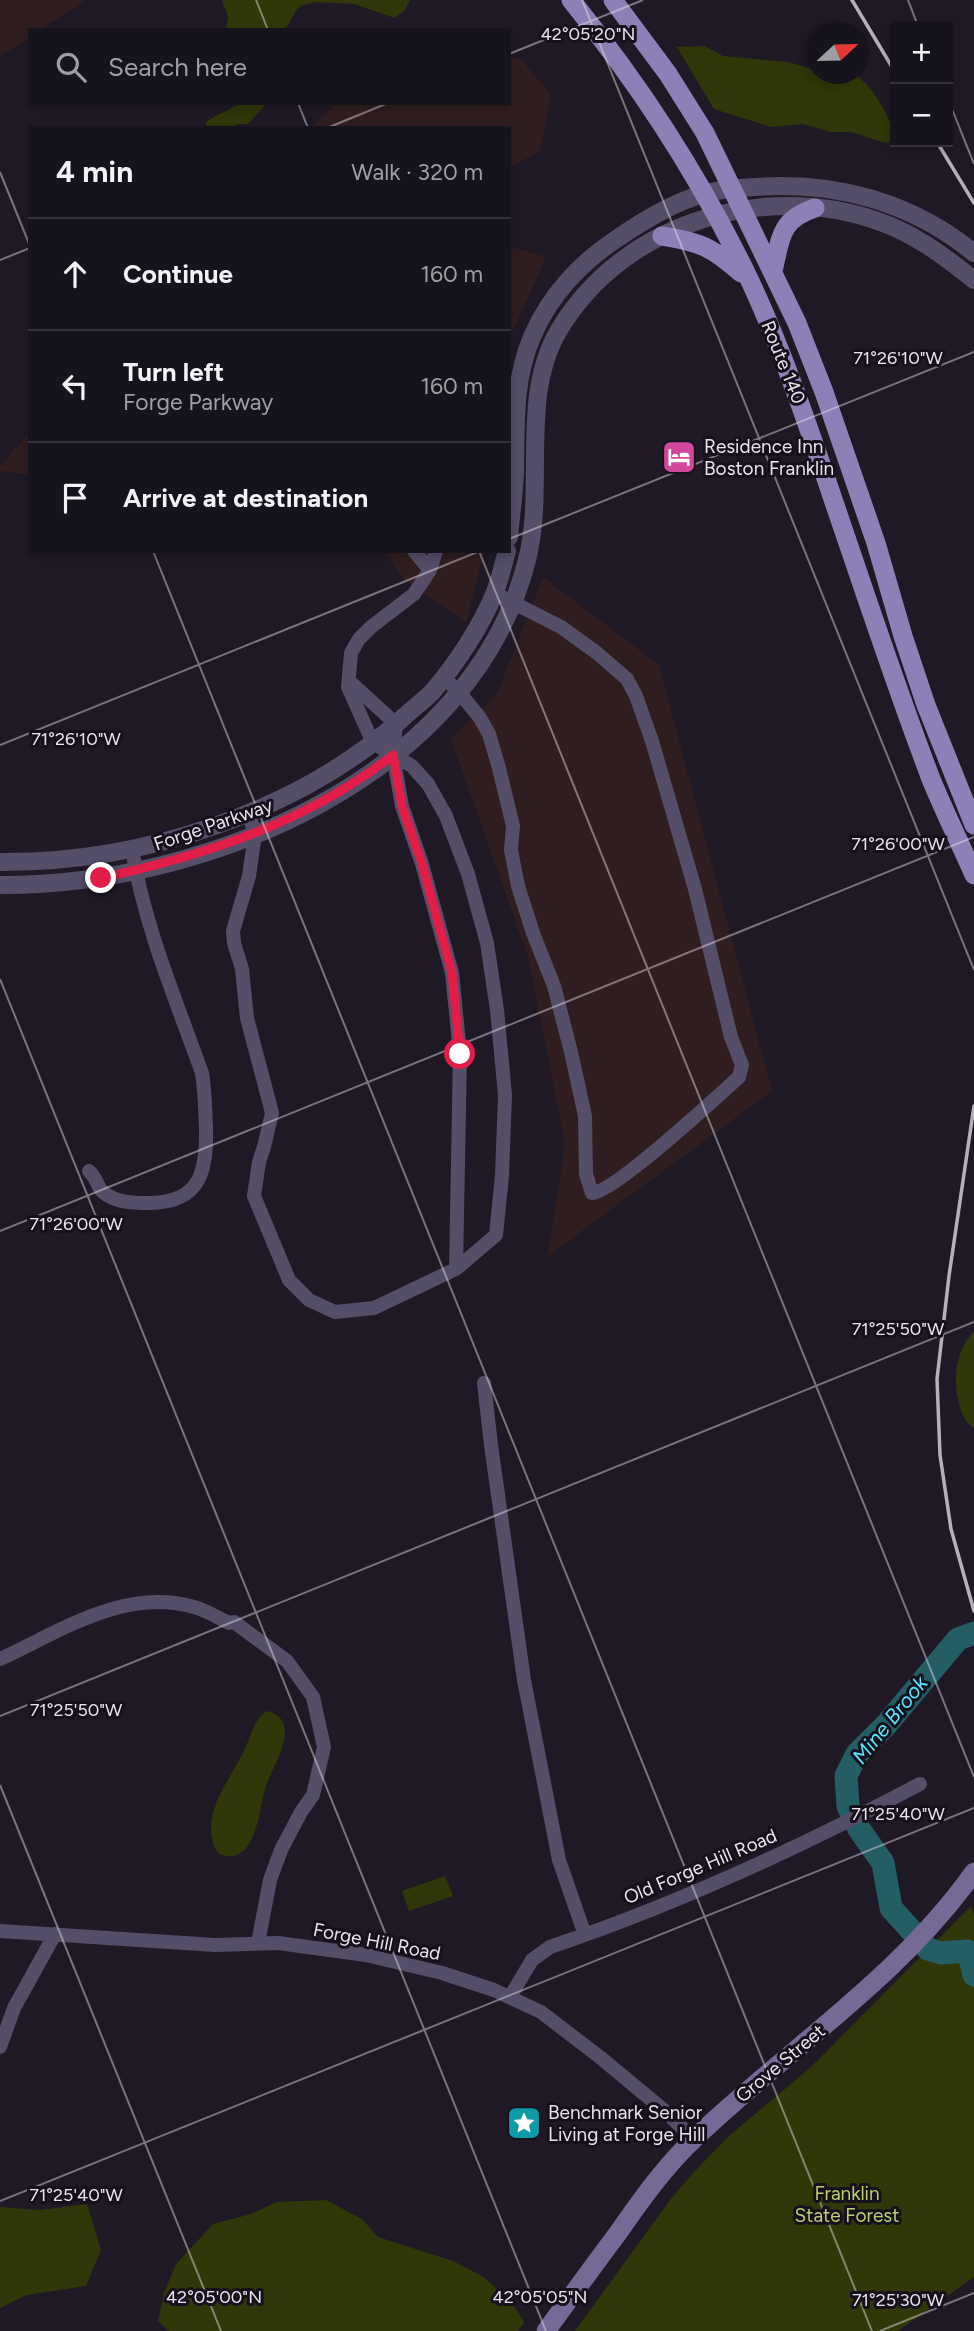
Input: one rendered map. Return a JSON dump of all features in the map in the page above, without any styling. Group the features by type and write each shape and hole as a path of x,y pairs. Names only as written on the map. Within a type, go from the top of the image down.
{"main road":[{"name":"Route 140","path":"572,0 632,80 704,194 750,282 800,403 932,782 974,876"},
{"name":"Route 140","path":"613,0 681,93 705,133 774,271 824,392 876,543 902,636 926,705 974,825"},
{"path":"774,271 787,224 796,215 816,208"},
{"path":"662,236 704,245 723,257 750,282"},
{"name":"Grove Street","path":"546,2331 641,2201 694,2139 764,2075 855,2001 936,1922 974,1872"}],"street":[{"path":"511,516 519,380 523,359 544,313 574,274 610,243 651,217 704,194 733,189 795,186 830,189 866,196 932,222 974,253"},
{"name":"Forge Parkway","path":"0,885 53,884 101,878 194,855 256,834 328,800 368,775 444,711 488,653 513,602 527,561 536,517 538,397 549,350 559,330 588,292 624,260 662,236 715,214 743,209 816,208 869,218 891,226 912,236 974,280"},
{"path":"416,553 430,570"},
{"path":"248,812 256,834 249,876 233,931 242,969 250,1031 272,1113 259,1162 254,1196 289,1280 309,1300 335,1312 374,1308 456,1269 496,1236 502,1176 505,1095 497,1010 487,943 468,874 446,816 428,784 412,766 373,743 348,687 351,653 359,639 414,594 430,570 435,553"},
{"name":"Forge Parkway","path":"0,862 98,855 189,835 279,800 322,778 373,743 433,691 473,635 495,593 506,553"},
{"path":"443,677 480,718 489,734 513,826 512,850 517,886 554,986 585,1116 586,1174 592,1193 598,1193 622,1177 739,1077 742,1065 731,1037 695,889 652,741 636,696 627,679 597,653 561,627 495,593"},
{"path":"348,680 396,724 393,755 402,806 422,864 452,973 460,1054 456,1269"},
{"path":"89,1171 96,1177 102,1192 117,1200 160,1203 177,1198 194,1188 204,1171 207,1149 202,1073 147,915 132,849"},
{"path":"484,1383 529,1705 559,1860 585,1936"},
{"path":"0,1659 104,1610 130,1603 160,1602 195,1607 229,1623 234,1622 287,1661 313,1697 324,1747 313,1795 281,1850 270,1880 258,1942"},
{"name":"Old Forge Hill Road","path":"510,1997 532,1960 550,1947 694,1893 863,1814 920,1784"},
{"name":"Forge Hill Road","path":"0,1931 215,1945 258,1942 299,1945 366,1955 442,1973 510,1997 541,2012 666,2112 694,2139"},
{"path":"0,2047 14,2008 55,1934"}],"shaded area":[{"path":"0,0 85,0 43,28 28,28 28,38 0,56"},
{"path":"511,57 521,59 551,95 540,151 511,166 511,126 313,126 334,105 511,105"},
{"path":"511,247 546,257 511,336"},
{"path":"28,434 28,475 0,471 0,466"},
{"path":"385,553 484,553 466,623 404,579"},
{"path":"543,577 659,665 772,1091 548,1256 565,1143 528,957 451,739 497,694"}],"green space":[{"path":"222,0 410,0 405,10 395,18 354,4 315,2 297,9 286,28 226,28 228,17"},
{"path":"704,46 723,56 788,62 806,67 806,84 866,84 880,102 890,122 890,143 851,132 831,132 803,124 771,127 714,109 677,47"},
{"path":"236,105 265,105 248,124 207,126 205,123"},
{"path":"974,1331 974,1428 960,1408 956,1377 961,1353"},
{"path":"266,1711 278,1716 284,1724 285,1734 279,1757 265,1789 254,1835 241,1853 231,1856 219,1854 211,1828 217,1802 255,1725"},
{"path":"445,1876 453,1896 409,1911 402,1891"},
{"name":"Franklin State Forest","path":"971,1906 974,1914 974,2277 898,2331 575,2331 670,2200 694,2172 729,2136 811,2067"},
{"path":"326,2200 362,2219 378,2237 453,2261 482,2276 511,2301 524,2322 518,2331 169,2331 158,2321 164,2293 176,2264 213,2224 251,2214 277,2202"},
{"path":"87,2204 101,2250 86,2286 27,2295 0,2308 0,2207 40,2210"}],"waterway":[{"name":"Mine Brook","path":"974,1633 958,1639 886,1725 857,1754 846,1776 848,1806 859,1829 883,1863 891,1908 928,1949 941,1953 968,1951 974,1975"}],"railway":[{"path":"852,0 890,64"},
{"path":"940,147 974,203"},
{"path":"974,1106 937,1379 940,1455 951,1529 974,1611"}],"place":[{"name":"Residence Inn Boston Franklin","path":"679,457"},
{"name":"Benchmark Senior Living at Forge Hill","path":"524,2123"}],"route":[{"path":"101,878 194,855 256,834 328,800 368,775 393,755 402,806 422,864 452,973 460,1054"}]}
